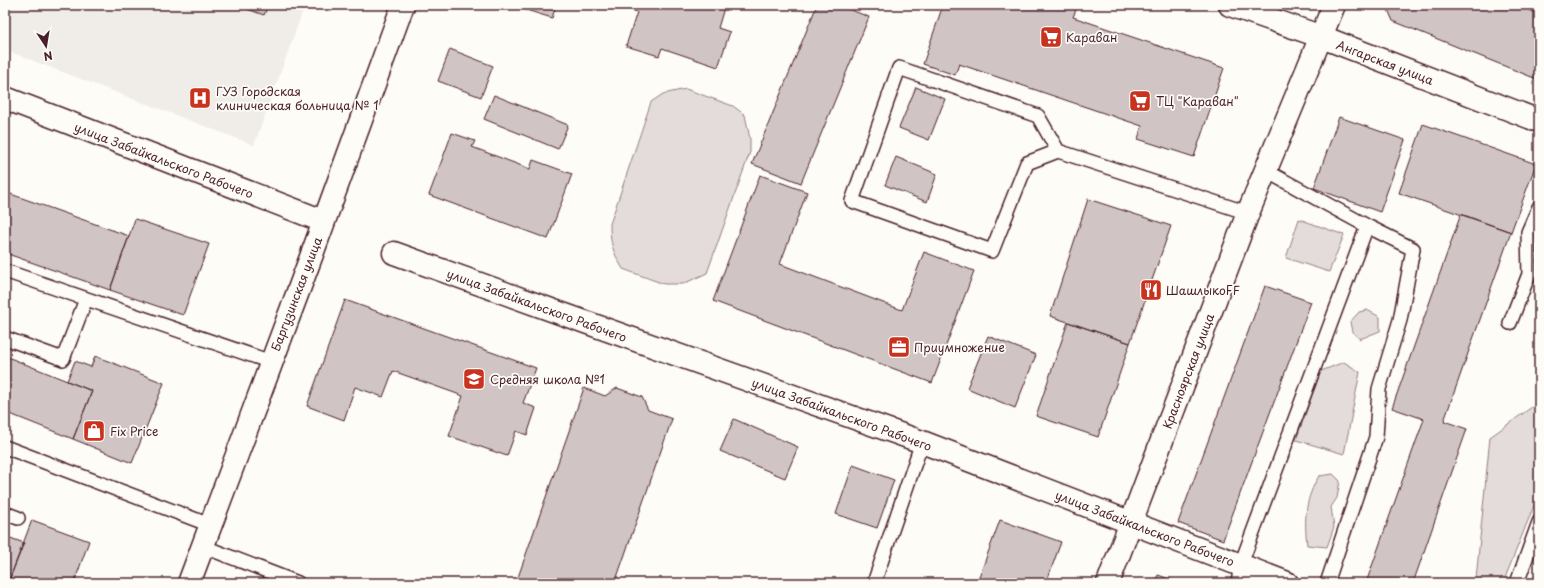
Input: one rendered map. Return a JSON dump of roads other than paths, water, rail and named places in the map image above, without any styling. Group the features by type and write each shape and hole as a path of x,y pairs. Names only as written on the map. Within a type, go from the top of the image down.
{"street":[{"name":"Баргузинская улица","path":"189,583 403,5"},
{"name":"Ангарская улица","path":"1230,5 1322,37 1539,121"},
{"name":"Красноярская улица","path":"1108,583 1248,214 1334,5"},
{"name":"улица Забайкальского Рабочего","path":"5,98 323,221"},
{"name":"улица Забайкальского Рабочего","path":"394,253 922,442 1131,522 1239,574 1287,583"}],"lane":[{"path":"1058,151 1038,116 899,68 852,201 992,251 1027,163 1058,151 1248,214"},
{"path":"1266,171 1367,226 1412,248 1400,320 1379,389 1376,437 1327,583"},
{"path":"1510,323 1529,274 1528,232 1539,206"},
{"path":"1239,574 1367,226"},
{"path":"5,272 271,362"},
{"path":"5,338 63,359 86,299"},
{"path":"874,583 922,442"},
{"path":"5,447 210,525"},
{"path":"5,513 18,518"},
{"path":"1517,583 1539,522"},
{"path":"202,546 298,583"}],"place":[{"name":"Караван","path":"1051,37"},
{"name":"ГУЗ Городская клиническая больница № 1","path":"200,98"},
{"name":"ТЦ \"Караван\"","path":"1140,101"},
{"name":"ШашлыкоFF","path":"1151,290"},
{"name":"Приумножение","path":"899,347"},
{"name":"Средняя школа №1","path":"474,379"},
{"name":"Fix Price","path":"94,431"}]}
